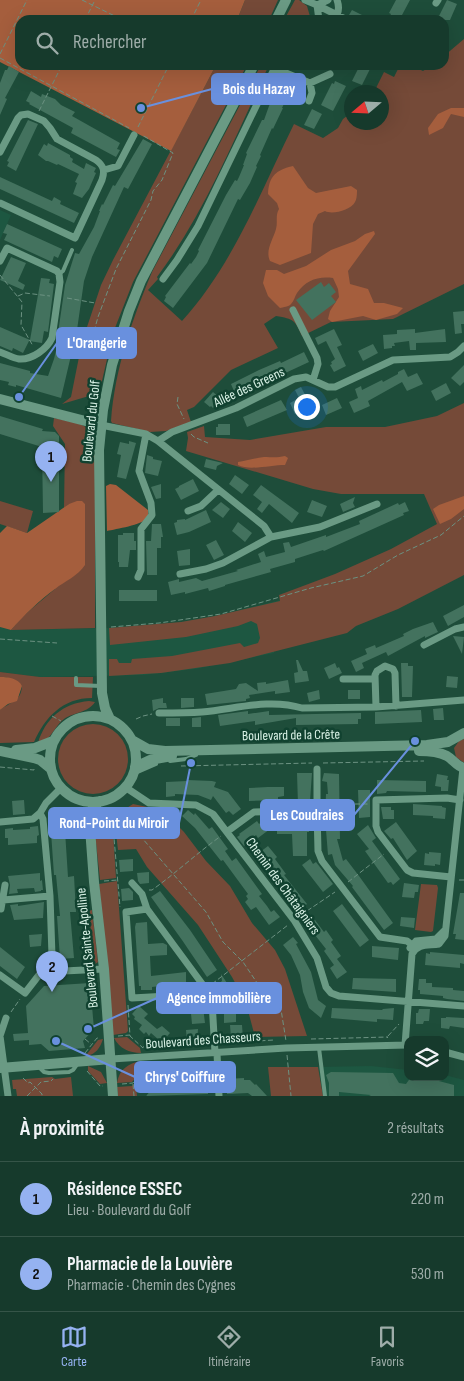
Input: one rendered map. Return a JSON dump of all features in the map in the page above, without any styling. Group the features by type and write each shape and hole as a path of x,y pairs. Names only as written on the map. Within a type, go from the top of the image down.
{"main road":[{"path":"278,15 286,0"},
{"name":"Boulevard du Golf","path":"110,719 105,708 101,685 99,481 101,425 114,358 134,296 251,70"},
{"path":"0,399 101,425"},
{"path":"89,715 99,701 101,685"},
{"path":"89,715 110,719 121,726 132,740 136,753 134,771 125,787 116,795 100,802 79,800 61,788 55,780 49,757 53,741 60,730 70,722 81,717 89,715"},
{"name":"Boulevard de la Crête","path":"132,740 148,749 165,751 427,745 452,740 464,733"},
{"path":"450,758 448,751 452,740"},
{"path":"0,750 35,748 53,741"},
{"path":"0,750 34,758 51,769"},
{"name":"Boulevard de la Crête","path":"134,771 142,763 160,757 421,751 437,753 450,758 464,768"},
{"name":"Boulevard Sainte-Apolline","path":"79,800 86,810 90,828"},
{"name":"Boulevard Sainte-Apolline","path":"100,802 93,808 90,814 90,828 104,969 113,1096"},
{"name":"Boulevard des Chasseurs","path":"2,1068 111,1059"}],"street":[{"path":"305,0 330,15"},
{"path":"316,6 328,0"},
{"path":"335,15 337,0"},
{"path":"316,6 318,15"},
{"path":"163,279 198,226 273,70"},
{"path":"283,70 310,83"},
{"path":"310,83 330,74"},
{"path":"309,100 312,93 310,83"},
{"path":"0,152 18,118 24,114 36,117 48,124 57,139 101,163 104,170 102,180 75,238 0,203"},
{"path":"104,170 118,166 134,134"},
{"path":"0,261 7,248 57,271 60,282 52,338 46,346 29,357 18,359 0,352"},
{"path":"293,310 317,358 318,364 313,380"},
{"name":"Allée des Greens","path":"158,441 172,432 236,408 294,379 301,377 328,387 335,387 393,360 450,357 464,346"},
{"path":"101,425 146,434 158,441 264,526 271,537"},
{"path":"138,578 141,570 141,529 152,516 151,503 139,471 146,434"},
{"path":"188,511 201,506 218,490"},
{"path":"180,574 206,569 223,563 271,537 320,527 377,504"},
{"path":"424,645 464,626"},
{"path":"376,706 375,679 377,670 385,666 393,669 395,673 396,706"},
{"path":"343,679 375,679"},
{"path":"159,713 201,712 271,703 302,708 396,706 464,700"},
{"path":"406,1036 410,951 416,941 436,939 445,928 462,801 464,768"},
{"path":"317,769 318,851 322,861 380,936 407,941 414,946"},
{"name":"Chemin des Châtaigniers","path":"125,787 148,803 200,806 213,814 228,831 294,920 317,958 326,987 330,993 339,996 408,1002"},
{"path":"0,822 33,819 61,788"},
{"path":"451,877 413,873 407,870 378,832 376,826 376,800 447,798 462,801"},
{"path":"228,831 254,812 317,808"},
{"path":"40,813 43,819 50,896 52,956 44,972"},
{"path":"132,883 142,894 147,909 203,985 212,1001 219,1096"},
{"path":"1,909 5,885"},
{"path":"3,900 50,896"},
{"path":"147,909 126,912 132,998 186,995 203,985"},
{"path":"0,975 25,993 39,975 44,972 104,969"},
{"path":"408,1002 464,1006"},
{"path":"3,1017 0,1036 2,1068 8,1096"},
{"name":"Boulevard des Chasseurs","path":"111,1059 286,1048 404,1045"},
{"path":"449,1053 464,1057"}],"lane":[{"path":"59,274 72,250"},
{"path":"76,678 76,685 101,685"},
{"path":"319,1048 325,1096"}],"path":[{"path":"20,15 27,0"},
{"path":"82,0 113,15"},
{"path":"87,15 95,0"},
{"path":"194,15 201,0"},
{"path":"0,54 15,24"},
{"path":"36,117 60,70"},
{"path":"134,134 166,70"},
{"path":"0,275 22,302 21,325 37,353"},
{"path":"101,627 159,623 221,614 311,588 363,576 398,555 436,538 464,516"},
{"path":"0,638 56,643"},
{"path":"136,719 159,713"},
{"path":"52,716 61,721"},
{"path":"177,767 424,761"},
{"path":"0,767 34,770"},
{"path":"317,808 376,803"},
{"path":"96,818 112,815"},
{"path":"142,894 152,890 174,875 200,851 228,831"},
{"path":"114,838 130,836 142,838 206,912 215,932 243,962 270,1002 280,1004 291,1096"},
{"path":"98,881 118,880"},
{"path":"3,1017 25,993"},
{"path":"388,1036 400,1023 406,1024"},
{"path":"114,1036 130,1034 142,1047 143,1052"},
{"path":"103,1038 97,1038 85,1051 84,1061 86,1071 100,1086 108,1086"},
{"path":"85,1039 91,1045"},
{"path":"117,1085 133,1083 144,1070 144,1063"},
{"path":"27,1096 41,1082 51,1081 57,1076"},
{"path":"23,1078 35,1087 42,1096"},
{"path":"133,1083 134,1096"}],"shaded area":[{"path":"0,0 245,0 239,15 15,15 15,70 0,62"},
{"path":"245,0 278,0 271,15 239,15"},
{"path":"295,0 299,0 307,6 310,15 287,15"},
{"path":"464,39 464,284 393,319 331,322 302,336 293,321 276,316 264,324 278,348 231,370 194,407 187,410 191,422 166,431 150,432 112,423 113,401 120,363 131,326 152,272 258,70 267,70 205,201 157,277 158,279 148,290 182,321 200,299 231,252 258,201 294,124 323,138 338,128 344,118 344,130 389,130 389,85 378,85 384,72 394,77 398,70 449,70 449,52"},
{"path":"15,70 213,70 171,151"},
{"path":"213,70 244,70 133,282 113,333 99,394 97,397 89,396 62,404 71,397 82,342 101,285"},
{"path":"451,108 464,108 464,117 451,114 443,128 429,135 428,128 438,114"},
{"path":"293,166 308,188 316,193 351,186 357,190 357,196 353,205 346,209 337,212 325,211 318,214 313,224 311,253 280,265 270,261 268,253 276,229 279,209 277,203 268,194 274,175"},
{"path":"0,210 11,215 0,240"},
{"path":"374,231 375,234 348,271 350,284 368,289 374,303 384,303 403,308 397,314 376,320 363,316 332,322 328,319 330,311 339,297 333,278 317,278 308,282 297,293 290,305 280,308 268,296 263,283 266,270 277,270 284,274 306,266 331,250"},
{"path":"464,403 464,575 398,609 356,626 347,633 230,663 161,673 109,676 109,659 117,659 119,663 131,663 132,659 172,656 240,643 244,647 258,643 260,638 257,624 251,621 238,626 186,637 110,645 109,628 181,622 280,601 279,595 335,574 391,549 437,524 424,494 341,494 313,489 186,451 187,432 204,426 205,437 250,440 326,427 385,427 437,416"},
{"path":"54,418 83,426 95,438 95,628 11,630 22,617 55,589 69,504 64,508 65,444 53,426"},
{"path":"285,456 288,458 285,465 254,468 238,465 238,462 257,458"},
{"path":"110,484 116,485 148,510 147,518 135,525 107,531 106,486"},
{"path":"464,496 464,509 451,519 440,524 433,509"},
{"path":"0,501 33,511 27,533 0,524"},
{"path":"82,501 85,504 85,565 75,575 37,603 11,630 0,627 0,533 7,526 27,533 69,504"},
{"path":"280,600 274,653 195,669 143,675 40,677 0,672 0,627 11,630 109,628 181,622 215,616"},
{"path":"0,672 40,677 93,677 92,698 72,701 56,711 38,733 34,742 0,743 0,710 17,699 22,686 6,677 0,677"},
{"path":"0,677 15,680 22,686 17,701 8,704 0,710"},
{"path":"89,701 95,702 89,708 64,719 48,738 38,743 45,727 56,714 71,705"},
{"path":"100,724 113,730 122,739 126,745 128,759 126,773 118,784 107,792 86,794 79,792 68,784 60,773 58,752 60,745 68,734 79,726"},
{"path":"464,739 463,762 456,757 454,748 459,741"},
{"path":"133,804 162,810 184,832 206,861 230,886 252,923 275,950 285,969 307,1036 255,1037 246,1003 232,977 198,925 147,867 136,849 118,850 114,816"},
{"path":"112,817 116,878 100,880 95,833 99,819"},
{"path":"117,881 128,1031 113,1035 99,884"},
{"path":"421,884 437,885 438,888 433,931 431,932 415,930"},
{"path":"92,910 98,962 94,965 89,911"},
{"path":"127,1037 140,1048 141,1053 125,1049 114,1038"},
{"path":"103,1039 97,1050 87,1056 98,1040"},
{"path":"141,1061 142,1071 132,1082 117,1083 120,1074 125,1068 132,1063"},
{"path":"88,1066 101,1072 107,1083 100,1084 88,1071"},
{"path":"371,1066 404,1070 404,1081 449,1081 449,1076 464,1080 464,1096 323,1096 318,1067"},
{"path":"268,1067 318,1067 323,1096 271,1096"},
{"path":"52,1077 55,1079 71,1077 73,1096 17,1096 16,1089 13,1089 12,1080"},
{"path":"136,1084 137,1096 118,1096 117,1087 132,1086"}],"building":[{"path":"396,0 410,0 402,15 390,15 389,13"},
{"path":"447,0 457,4 450,20 449,15 440,15"},
{"path":"352,10 362,15 349,15"},
{"path":"9,66 19,72 5,98 7,99 0,115 0,83 5,70"},
{"path":"358,70 370,70 362,85 352,81"},
{"path":"283,79 293,84 260,155 250,183 240,200 238,199 207,263 173,308 164,301 165,296 196,257 226,195 239,177 246,153"},
{"path":"335,81 344,85 344,90 333,111 321,105 332,83 334,84"},
{"path":"31,91 41,97 42,94 55,99 61,105 75,112 72,116 120,143 117,149 120,150 116,157 71,133 73,128 29,104 26,101"},
{"path":"312,109 322,114 314,129 304,125"},
{"path":"28,120 38,124 16,171 7,166 9,162 7,161"},
{"path":"143,139 152,144 128,189 124,187 92,257 84,281 77,330 61,398 16,385 16,387 8,385 9,382 0,380 0,363 30,371 30,373 48,376 60,334 58,333 65,285 75,253 79,254 94,227 102,204"},
{"path":"48,143 70,155 73,159 72,162 84,169 86,163 96,168 94,172 96,173 89,189 82,198 73,194 77,183 75,182 79,174 58,164 46,161 38,155 44,144 47,146"},
{"path":"0,177 52,201 54,197 61,201 60,204 79,213 74,223 0,189"},
{"path":"7,224 62,249 58,258 54,256 52,262 4,240 7,234 3,233"},
{"path":"11,257 26,263 18,281 25,285 23,290 0,280"},
{"path":"41,278 50,279 49,283 54,284 48,332 44,331 42,343 29,341 23,353 13,348 12,351 0,346 0,327 30,340"},
{"path":"321,282 324,287 329,283 336,292 331,296 336,302 312,320 296,300"},
{"path":"464,311 464,324 461,324 462,333 455,334 453,312"},
{"path":"334,329 342,345 337,347 346,366 334,372 330,365 335,359 326,341 318,345 315,338"},
{"path":"415,329 415,333 445,329 446,342 416,343 416,350 410,350 409,341 394,343 395,346 392,346 392,348 384,349 383,335 397,334 397,330"},
{"path":"373,344 378,353 363,361 358,351"},
{"path":"304,352 309,362 236,396 231,384 259,370 280,361 281,363"},
{"path":"464,365 464,382 460,386 451,378"},
{"path":"404,369 408,377 417,373 423,384 407,391 402,382 368,401 370,406 354,413 349,402 358,398 355,389 361,386 362,390 382,380 383,382"},
{"path":"446,383 451,393 436,401 431,391"},
{"path":"301,387 311,406 295,414 290,403 299,398 295,390"},
{"path":"213,392 221,399 213,408 204,402"},
{"path":"337,398 342,408 326,415 322,405"},
{"path":"281,400 287,410 247,427 243,417"},
{"path":"0,416 43,429 42,431 55,432 59,436 59,512 43,513 42,447 0,434"},
{"path":"218,424 230,424 230,435 216,435"},
{"path":"129,441 136,443 126,479 117,477 121,455 117,454 120,442 129,444"},
{"path":"147,455 162,461 158,476 145,473"},
{"path":"206,459 223,463 217,466 216,470 204,467"},
{"path":"235,475 249,485 242,494 229,484"},
{"path":"193,479 199,491 181,500 175,489"},
{"path":"161,484 161,498 156,499 151,487"},
{"path":"261,485 299,513 292,523 269,504 262,513 257,509 262,502 253,495"},
{"path":"355,497 353,503 355,507 343,512 340,504"},
{"path":"312,500 327,506 322,517 307,512"},
{"path":"221,502 230,509 223,518 212,510"},
{"path":"405,502 409,511 403,513 404,515 324,551 295,559 295,562 270,569 271,572 209,591 208,588 185,594 185,592 171,595 168,582 179,579 179,582 196,578 202,581 238,571 236,570 261,562 258,554 264,551 266,557 285,552 283,543 289,542 291,547 326,535 326,537 360,524 359,521 398,503 399,505"},
{"path":"206,510 211,522 177,535 174,523 177,520 185,520"},
{"path":"238,522 252,533 245,542 232,531"},
{"path":"152,524 161,524 163,537 161,537 161,548 157,548 157,575 147,575 146,541 151,541"},
{"path":"123,533 134,533 134,541 136,541 136,550 130,550 128,567 119,567 118,562 118,535 123,535"},
{"path":"216,540 224,555 214,560 206,545"},
{"path":"190,549 190,565 179,566 177,551"},
{"path":"119,590 157,590 157,601 119,601"},
{"path":"464,605 464,617 448,626 443,616"},
{"path":"433,622 438,632 425,638 425,636 388,656 386,652 362,663 364,668 356,672 351,661 367,654 365,649 375,645 376,648 404,636 403,634 413,629"},
{"path":"453,636 464,637 462,654"},
{"path":"296,660 298,660 303,671 307,671 309,681 295,683 294,673 298,672"},
{"path":"335,663 342,673 329,679 324,668"},
{"path":"401,663 408,663 408,666 413,666 412,697 402,697"},
{"path":"447,676 458,677 457,688 446,687"},
{"path":"288,680 290,692 275,694 275,691 249,695 250,698 246,699 246,701 207,705 205,694 236,689 239,684 246,683 258,691 257,683 266,682 266,684"},
{"path":"319,690 320,699 309,702 307,693"},
{"path":"348,690 360,690 360,699 348,699"},
{"path":"163,698 163,703 166,703 167,708 159,708 153,711 152,700"},
{"path":"181,698 194,698 194,707 181,708"},
{"path":"443,708 444,720 434,720 433,709"},
{"path":"421,710 422,722 375,724 375,712"},
{"path":"248,711 248,714 269,711 269,715 361,713 361,719 358,719 358,724 296,725 296,718 255,725 255,721 220,726 218,715"},
{"path":"201,717 201,727 192,727 192,718"},
{"path":"166,718 180,718 180,726 166,726"},
{"path":"297,773 312,773 308,805 298,805"},
{"path":"324,773 339,774 340,839 337,839 343,861 346,859 393,923 384,930 353,886 335,865 332,854 328,855 326,830 329,830 330,823 329,815 325,815 326,794 328,794 327,782 322,781"},
{"path":"437,774 448,776 448,791 441,791 441,787 435,786"},
{"path":"187,780 216,782 214,787 228,792 241,809 233,815 229,811 226,813 213,796 211,800 198,795 175,794 175,796 166,797 166,782"},
{"path":"377,780 426,781 426,792 387,791 386,793 377,794"},
{"path":"284,787 284,796 278,797 278,800 249,801 249,788"},
{"path":"358,790 370,790 370,817 359,818"},
{"path":"24,800 25,814 13,815 12,801"},
{"path":"413,804 442,806 446,808 445,819 413,815"},
{"path":"381,807 391,807 391,810 394,810 394,819 383,819"},
{"path":"188,810 194,815 195,813 209,829 212,827 228,849 225,851 232,861 236,858 262,894 259,896 271,912 274,910 280,917 269,925 256,907 251,910 245,902 248,899 246,896 248,894 223,860 221,861 195,828 182,816"},
{"path":"264,820 270,829 258,838 256,835 244,846 237,837 239,834 257,821 259,824"},
{"path":"305,820 305,822 309,822 307,856 293,856 292,834 277,834 277,825 283,824 283,821"},
{"path":"396,822 417,851 407,860 393,838 391,839 384,831"},
{"path":"368,825 376,838 372,841 400,879 393,885 391,882 388,883 365,851 369,849 357,834"},
{"path":"38,826 39,835 37,836 37,843 8,845 8,838 5,838 5,829 30,829 30,827"},
{"path":"65,831 68,877 74,876 76,912 70,912 74,958 60,959 57,916 60,916 56,875 54,875 51,832"},
{"path":"268,846 277,857 275,859 286,874 284,875 307,904 297,912 269,875 271,874 260,859 264,857 260,852"},
{"path":"429,852 441,853 440,865 424,865 425,853 429,854"},
{"path":"133,859 133,871 120,872 119,860"},
{"path":"310,859 313,864 316,862 333,884 323,892 302,865"},
{"path":"149,872 149,883 140,884 137,873"},
{"path":"40,873 43,890 35,892 34,888 17,889 18,893 9,894 8,876"},
{"path":"404,883 419,885 418,892 415,892 414,898 402,897"},
{"path":"129,888 133,892 133,900 122,901 121,889"},
{"path":"160,891 190,930 217,970 207,977 151,897"},
{"path":"460,893 464,893 464,940 455,939 456,934 453,934"},
{"path":"44,902 43,918 14,920 10,905 18,904 18,906"},
{"path":"342,904 369,940 360,947 333,911"},
{"path":"401,917 415,918 414,928 400,926"},
{"path":"315,920 333,940 331,942 341,956 337,959 347,972 337,979 330,968 334,965 324,951 326,949 315,935 313,936 307,926"},
{"path":"147,922 148,944 163,943 167,945 167,955 150,956 151,976 186,972 186,983 152,987 152,990 141,990 141,986 139,986 135,927 136,923"},
{"path":"42,934 41,946 30,947 29,935"},
{"path":"293,937 298,943 296,944 311,972 318,1000 326,1006 321,1018 309,1008 303,992 300,975 291,955 283,945"},
{"path":"372,946 399,948 398,960 372,957"},
{"path":"0,947 25,967 17,979 0,966"},
{"path":"430,952 464,955 464,964 460,963 460,968 425,965 426,953 430,954"},
{"path":"221,974 231,989 223,994 223,989 218,992 215,986 222,981"},
{"path":"353,978 396,979 396,992 352,989"},
{"path":"419,979 426,979 426,983 432,983 432,987 453,988 453,990 464,991 464,1001 447,999 443,998 443,996 420,994 420,990 418,990"},
{"path":"90,983 94,1029 83,1041 85,1048 49,1051 41,1044 29,1045 29,1040 14,1041 13,1034 28,1033 26,1006 44,986"},
{"path":"224,998 236,998 236,1022 224,1023"},
{"path":"202,999 205,1023 192,1024 190,1003"},
{"path":"173,1001 178,1005 179,1012 167,1013 166,1002"},
{"path":"139,1006 148,1014 144,1018 157,1029 162,1026 170,1033 163,1041 151,1033 149,1036 146,1032 144,1034 139,1029 142,1025 134,1019 135,1017 132,1014"},
{"path":"332,1008 382,1010 394,1008 393,1020 377,1019 377,1022 331,1018"},
{"path":"419,1009 430,1009 429,1021 424,1021 423,1024 416,1024 416,1013 418,1013"},
{"path":"441,1018 464,1018 464,1028 450,1026 449,1029 441,1028"},
{"path":"230,1025 242,1025 243,1039 231,1039"},
{"path":"198,1029 197,1041 187,1042 186,1030"},
{"path":"331,1072 393,1073 399,1083 406,1084 408,1081 439,1081 454,1085 454,1096 369,1096 371,1095 339,1092 339,1096 329,1096 329,1083 326,1075"},
{"path":"244,1078 244,1080 250,1080 256,1084 267,1096 252,1096 248,1093 227,1094 226,1079"},
{"path":"208,1079 208,1094 146,1096 159,1081"}],"place":[{"name":"Bois du Hazay","path":"141,108"},
{"name":"L'Orangerie","path":"19,397"},
{"name":"Résidence ESSEC","path":"51,482"},
{"name":"Les Coudraies","path":"415,741"},
{"name":"Rond-Point du Miroir","path":"191,763"},
{"name":"Pharmacie de la Louvière","path":"52,992"},
{"name":"Agence immobilière","path":"88,1029"},
{"name":"Chrys' Coiffure","path":"56,1041"}]}
